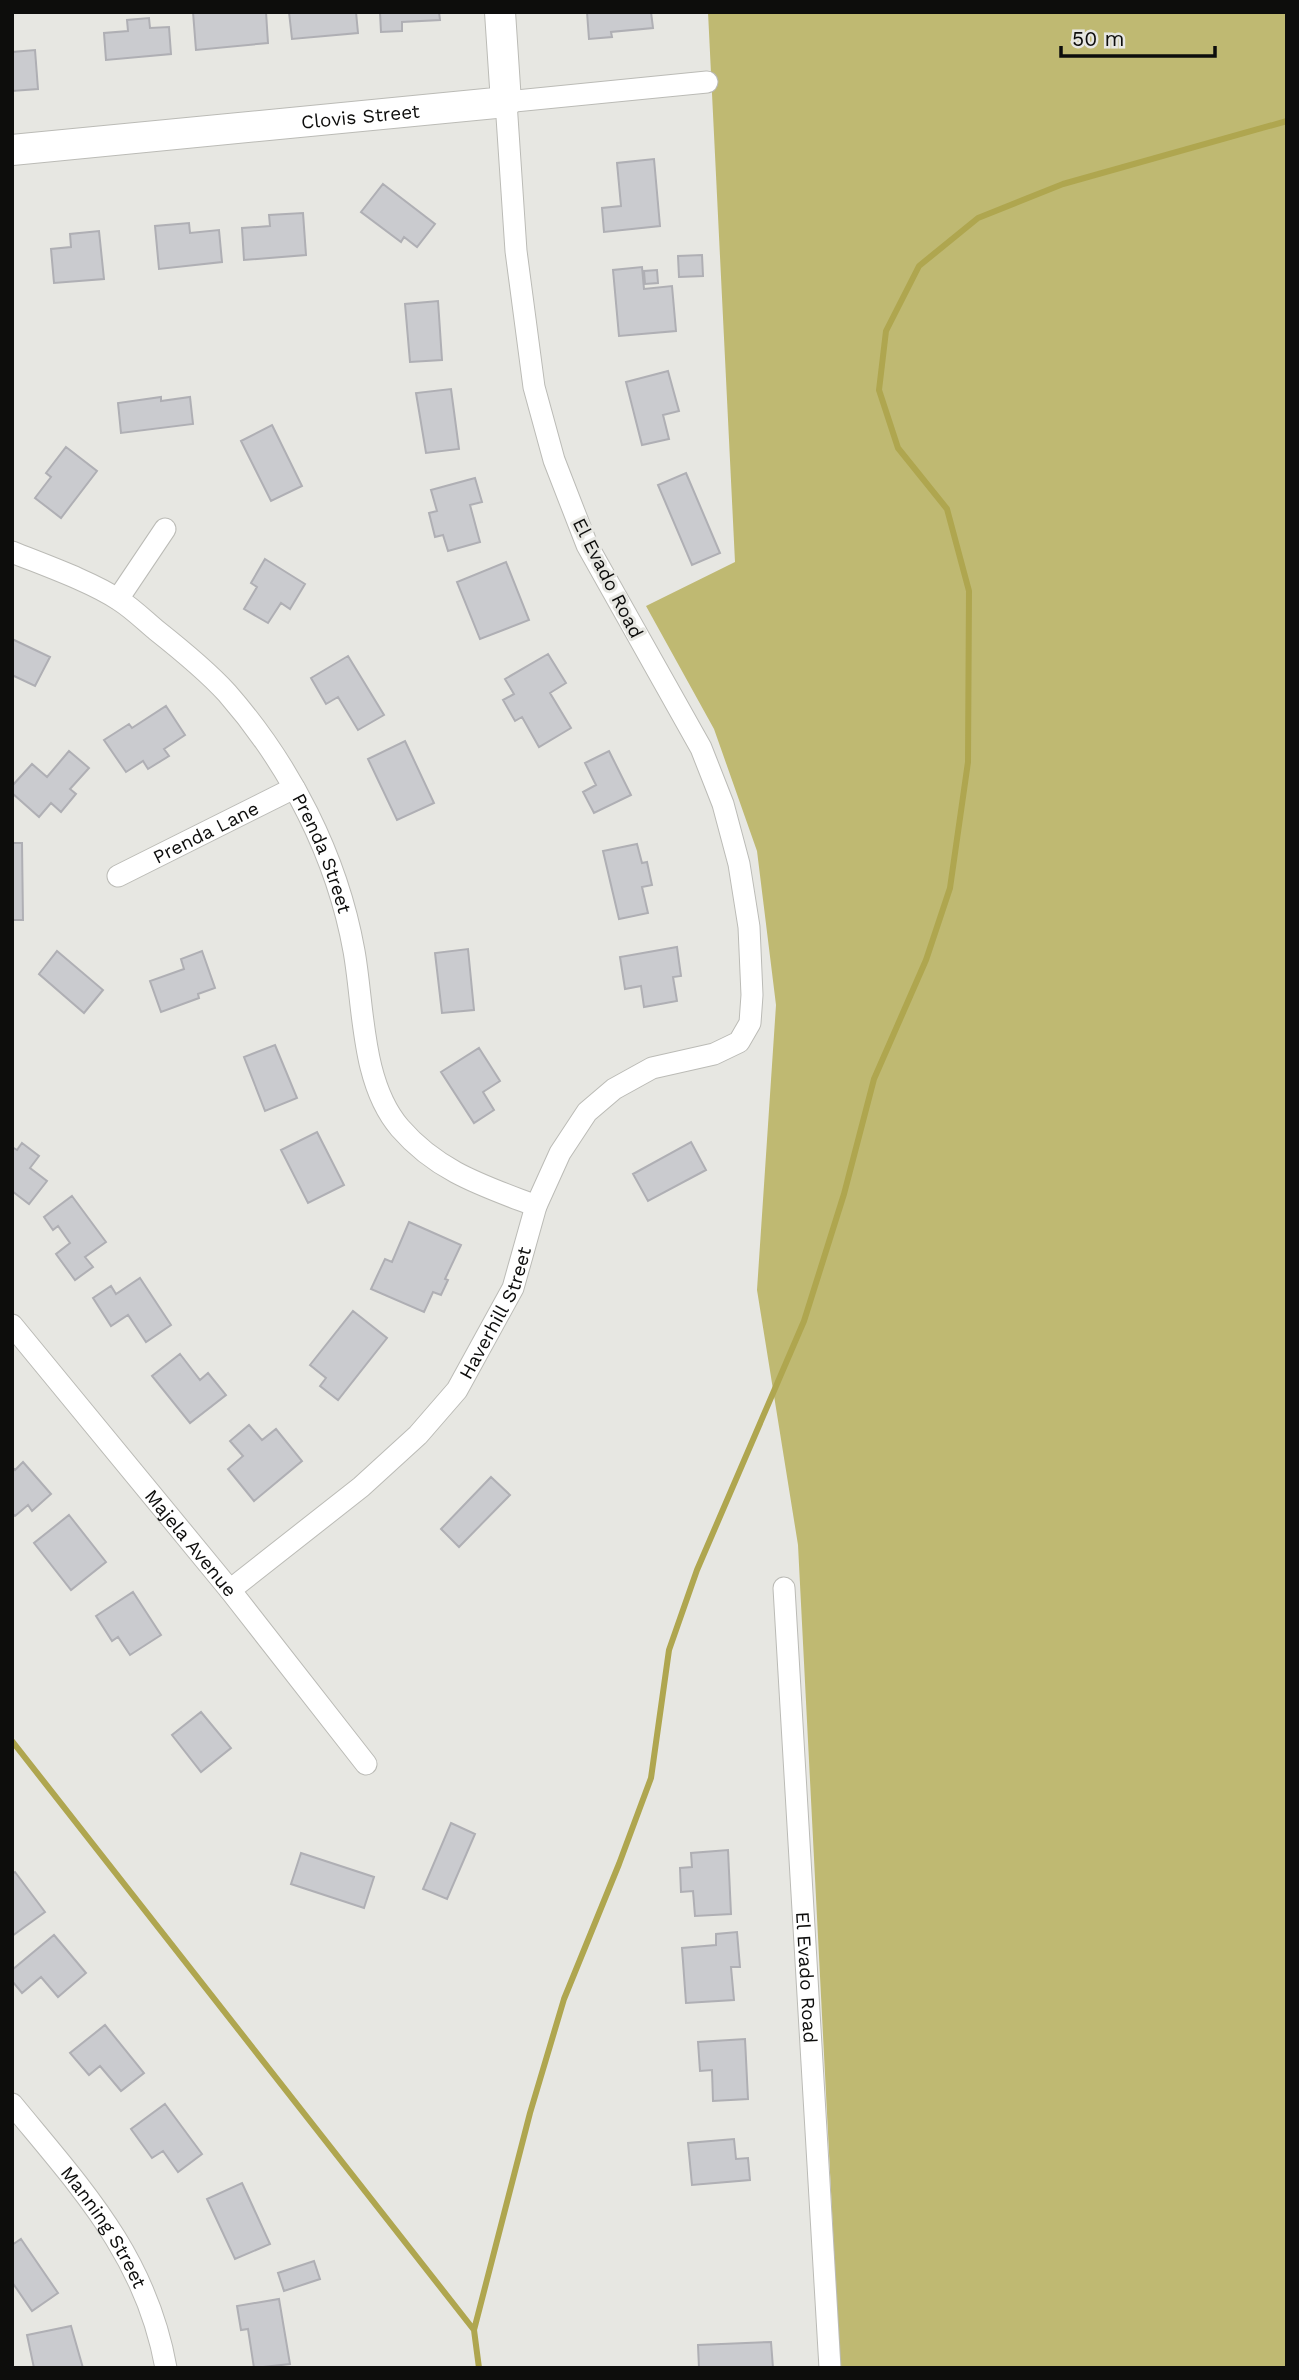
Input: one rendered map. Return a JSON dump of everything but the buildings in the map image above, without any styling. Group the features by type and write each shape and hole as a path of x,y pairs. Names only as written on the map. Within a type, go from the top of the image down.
{"street":[{"name":"El Evado Road","path":"500,12 516,251 534,387 554,460 587,545 701,748 723,804 739,864 750,927 750,1023 738,1042"},
{"name":"Clovis Street","path":"12,150 707,82"},
{"path":"118,599 165,529"},
{"name":"Prenda Street","path":"12,552 118,599 178,647 225,691 262,736 294,788 318,837 340,894 354,951 365,1032 377,1089 399,1126 428,1155 463,1178 536,1206"},
{"name":"Prenda Lane","path":"118,876 294,788"},
{"name":"Haverhill Street","path":"230,1590 361,1487 418,1435 457,1390 513,1288 536,1206 560,1153 587,1112 614,1089 652,1068 714,1054 738,1042"},
{"name":"Majela Avenue","path":"12,1325 230,1590 366,1764"},
{"name":"El Evado Road","path":"784,1587 830,2368"},
{"name":"Manning Street","path":"12,2104 90,2199 131,2262 154,2314 166,2368"}],"shaded area":[{"path":"708,12 1287,12 1287,2368 840,2368 798,1545 757,1290 776,1005 757,851 714,729 646,606 735,562"}],"waterway":[{"path":"479,2368 474,2330 530,2113 564,1999 651,1778 669,1650 697,1570 804,1321 844,1194 874,1079 926,960 950,888 968,762 969,591 947,509 898,448 879,390 886,331 919,266 978,218 1063,184 1287,121"},
{"path":"12,1741 474,2330"}]}
